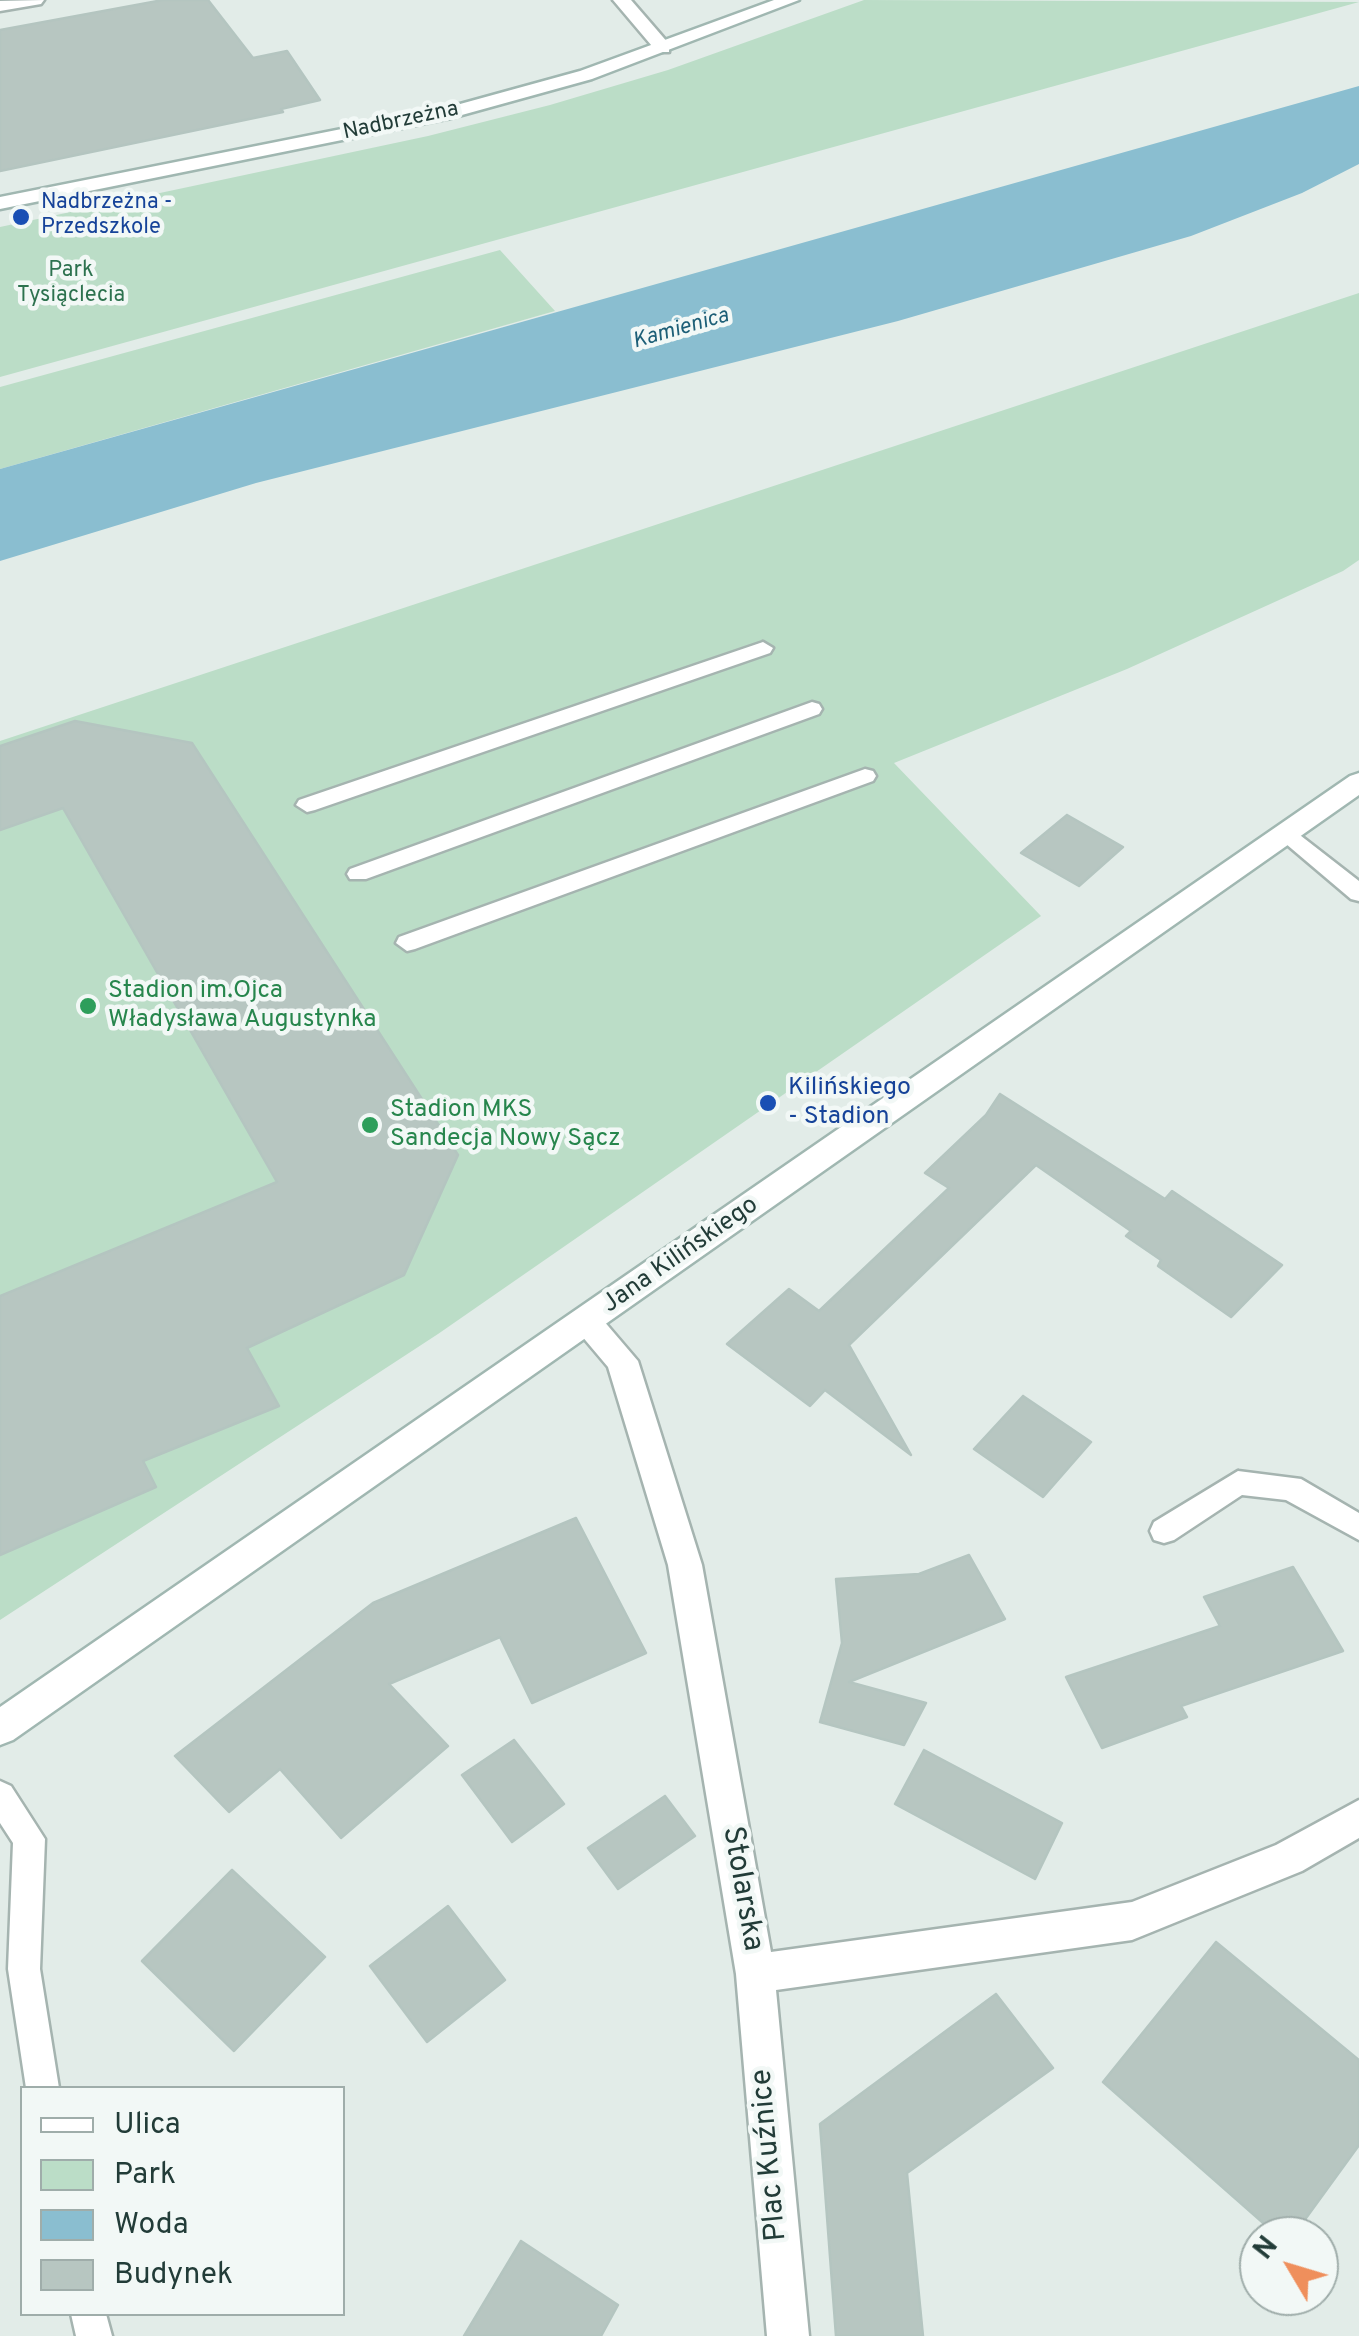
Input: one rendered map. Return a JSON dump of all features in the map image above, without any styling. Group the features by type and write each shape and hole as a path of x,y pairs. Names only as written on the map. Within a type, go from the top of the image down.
{"street":[{"path":"0,6 35,0"},
{"path":"622,0 664,48"},
{"name":"Nadbrzeżna","path":"0,203 444,114 586,74 790,0"},
{"name":"Jana Kilińskiego","path":"0,1728 1287,833 1354,793"},
{"name":"Stolarska","path":"586,1322 622,1361 685,1565 756,1974 1132,1921 1290,1858 1359,1818"},
{"name":"Plac Kuźnice","path":"756,1974 788,2336"}],"lane":[{"path":"306,805 763,648"},
{"path":"358,874 812,710"},
{"path":"407,942 865,776"},
{"path":"1287,833 1359,894"},
{"path":"1164,1531 1238,1482 1291,1488 1359,1528"},
{"path":"0,1796 29,1840 24,1969 43,2086"}],"green space":[{"name":"Park Tysiąclecia","path":"864,0 1359,2 0,377 0,227 428,136 550,105 668,70"},
{"path":"500,250 555,311 0,469 0,387"},
{"name":"Stadion MKS Sandecja Nowy Sącz","path":"1359,293 1359,560 1343,571 1127,669 894,763 1041,916 438,1334 0,1620 0,741"}],"water":[{"name":"Kamienica","path":"1359,86 1359,164 1302,193 1191,236 898,321 256,483 0,561 0,469"}],"building":[{"path":"163,0 208,0 253,58 287,51 320,100 281,109 283,112 0,171 0,30"},
{"path":"75,721 192,743 458,1155 404,1275 247,1348 279,1406 143,1461 156,1487 0,1555 0,1296 277,1182 63,808 0,830 0,746"},
{"path":"1067,815 1123,847 1079,886 1021,853"},
{"path":"1000,1094 1165,1199 1172,1191 1282,1265 1231,1317 1158,1266 1161,1260 1126,1236 1131,1231 1036,1165 849,1345 911,1455 825,1390 810,1406 727,1344 789,1289 819,1311 949,1188 925,1173 986,1115"},
{"path":"1023,1396 1091,1442 1043,1497 974,1449"},
{"path":"576,1518 646,1653 532,1703 500,1637 389,1684 448,1746 341,1838 280,1769 229,1812 175,1756 373,1603"},
{"path":"969,1555 1005,1619 849,1682 926,1703 904,1745 820,1722 842,1643 836,1579 919,1574"},
{"path":"1293,1567 1343,1651 1181,1706 1187,1717 1102,1748 1066,1677 1220,1626 1204,1597"},
{"path":"514,1740 564,1804 512,1842 462,1775"},
{"path":"924,1750 1062,1823 1035,1879 895,1804"},
{"path":"665,1796 695,1836 618,1889 588,1848"},
{"path":"232,1870 325,1957 234,2051 142,1961"},
{"path":"448,1906 505,1980 427,2042 370,1966"},
{"path":"1216,1942 1359,2060 1359,2145 1308,2216 1255,2216 1103,2082"},
{"path":"996,1994 1053,2068 907,2173 923,2336 836,2336 820,2124"},
{"path":"521,2241 618,2305 601,2336 464,2336"}],"place":[{"name":"Nadbrzeżna - Przedszkole","path":"21,217"},
{"name":"Stadion im.Ojca Władysława Augustynka","path":"88,1006"},
{"name":"Kilińskiego - Stadion","path":"768,1103"},
{"name":"Stadion MKS Sandecja Nowy Sącz","path":"370,1125"}]}
